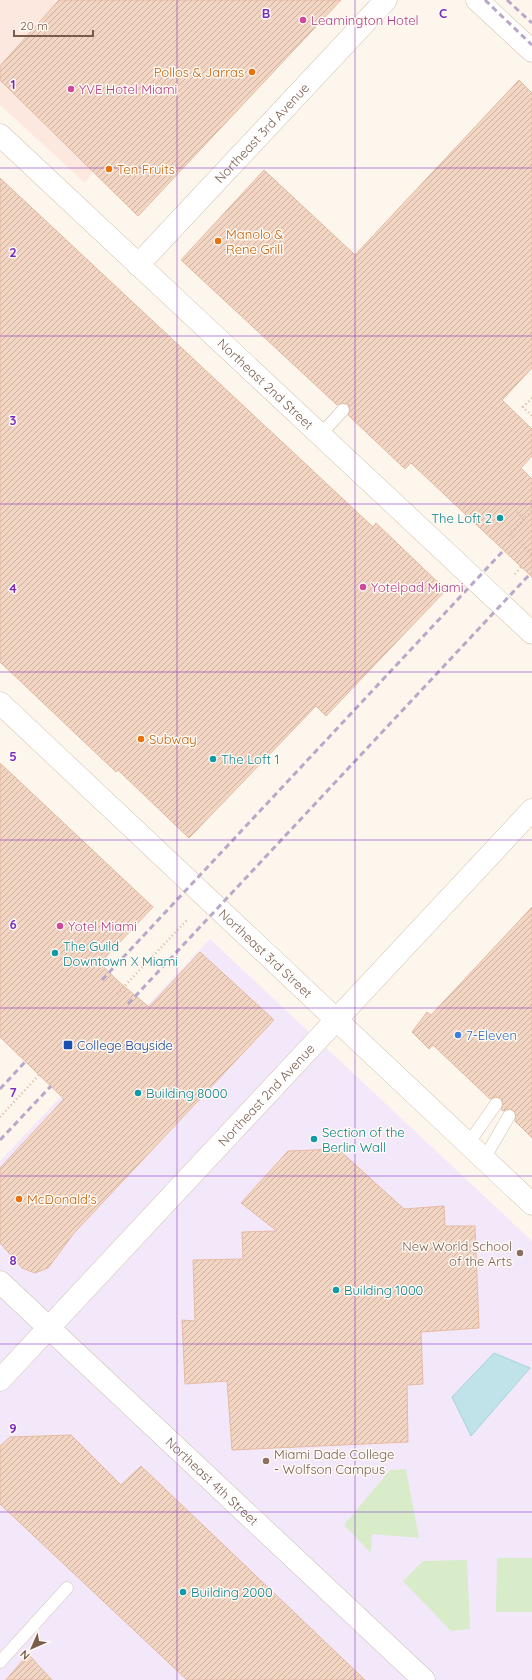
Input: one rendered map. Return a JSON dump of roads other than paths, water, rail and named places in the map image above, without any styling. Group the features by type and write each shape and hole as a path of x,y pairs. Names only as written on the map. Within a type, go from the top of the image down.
{"street":[{"name":"Northeast 3rd Avenue","path":"138,265 386,0"},
{"path":"477,0 532,52"},
{"name":"Northeast 2nd Street","path":"0,134 532,633"},
{"name":"Northeast 3rd Street","path":"0,703 532,1204"},
{"name":"Northeast 2nd Avenue","path":"0,1380 532,810"},
{"name":"Northeast 4th Street","path":"0,1282 424,1680"}],"lane":[{"path":"320,435 343,410"},
{"path":"468,1144 496,1104"},
{"path":"484,1159 509,1116"},
{"path":"0,1662 67,1588"}],"water":[{"path":"494,1353 530,1368 471,1436 452,1397"}],"railway":[{"path":"485,0 532,45"},
{"path":"507,0 532,23"},
{"path":"102,980 503,551"},
{"path":"128,1004 529,575"},
{"path":"0,1089 25,1062"},
{"path":"0,1140 51,1086"}],"place":[{"name":"Leamington Hotel","path":"303,20"},
{"name":"Pollos & Jarras","path":"252,72"},
{"name":"YVE Hotel Miami","path":"71,89"},
{"name":"Ten Fruits","path":"109,169"},
{"name":"Manolo & Rene Grill","path":"218,241"},
{"name":"The Loft 2","path":"500,518"},
{"name":"Yotelpad Miami","path":"363,587"},
{"name":"Subway","path":"141,739"},
{"name":"The Loft 1","path":"213,759"},
{"name":"Yotel Miami","path":"60,926"},
{"name":"The Guild Downtown X Miami","path":"55,953"},
{"name":"7-Eleven","path":"458,1035"},
{"name":"College Bayside","path":"68,1045"},
{"name":"Building 8000","path":"138,1093"},
{"name":"Section of the Berlin Wall","path":"314,1139"},
{"name":"McDonald's","path":"19,1199"},
{"name":"New World School of the Arts","path":"520,1253"},
{"name":"Building 1000","path":"336,1290"},
{"name":"Miami Dade College - Wolfson Campus","path":"266,1461"},
{"name":"Building 2000","path":"183,1592"}]}
